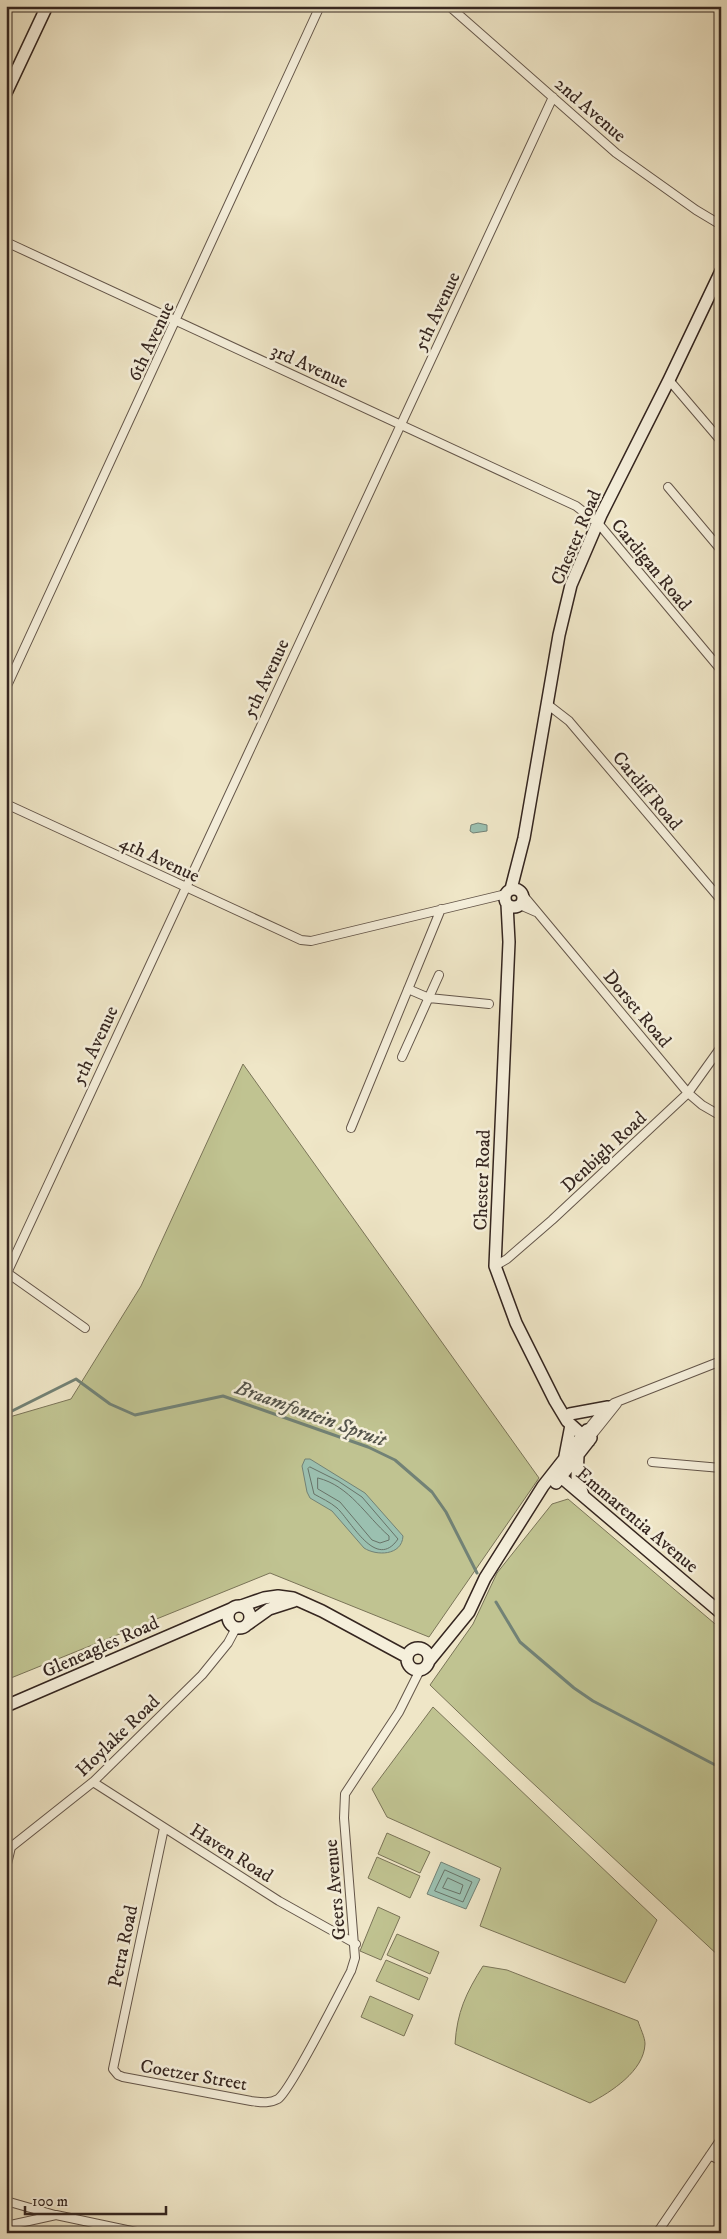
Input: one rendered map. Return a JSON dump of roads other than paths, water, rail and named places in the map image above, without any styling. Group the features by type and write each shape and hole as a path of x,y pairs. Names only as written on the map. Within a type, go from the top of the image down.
{"street":[{"path":"6,93 47,6"},
{"name":"6th Avenue","path":"6,688 320,6"},
{"name":"2nd Avenue","path":"449,6 616,154 696,210 721,225"},
{"name":"5th Avenue","path":"6,1272 553,97"},
{"name":"3rd Avenue","path":"6,242 576,506 598,523"},
{"name":"Chester Road","path":"588,1435 558,1406 516,1323 494,1266 509,942 513,898 565,605 571,585 598,523 721,271"},
{"path":"669,380 721,441"},
{"path":"668,487 721,550"},
{"name":"Cardigan Road","path":"598,523 721,670"},
{"name":"Cardiff Road","path":"547,704 569,721 721,900"},
{"name":"4th Avenue","path":"6,804 185,888 302,940 311,941 441,909"},
{"path":"351,1128 441,909 484,899 513,898"},
{"name":"Dorset Road","path":"513,898 538,912 688,1093 702,1105 721,1116"},
{"path":"402,1057 439,975"},
{"path":"408,989 429,998 489,1004"},
{"name":"Denbigh Road","path":"494,1266 507,1259 552,1220 688,1093 720,1049"},
{"path":"6,1272 85,1328"},
{"path":"558,1474 564,1460 570,1419 608,1407 721,1361"},
{"path":"564,1460 620,1401"},
{"path":"444,1642 413,1648 407,1657 411,1667 420,1670 425,1668 469,1612 485,1578 519,1526 558,1474 578,1456 588,1435 608,1407"},
{"path":"578,1456 577,1477 585,1498"},
{"path":"652,1462 721,1468"},
{"name":"Emmarentia Avenue","path":"558,1474 721,1613"},
{"name":"Gleneagles Road","path":"6,1706 208,1619 264,1598 278,1596 286,1596 322,1611 407,1657"},
{"path":"208,1619 242,1628 278,1604 298,1601"},
{"path":"233,1626 228,1616 236,1608 249,1613 248,1624"},
{"name":"Hoylake Road","path":"9,1849 93,1782 202,1675 228,1643 233,1626"},
{"path":"420,1647 429,1654 429,1661"},
{"name":"Geers Avenue","path":"270,2102 277,2099 286,2090 351,1971 355,1958 356,1944 344,1818 346,1794 399,1712 420,1670"},
{"name":"Haven Road","path":"93,1782 279,1901 356,1944"},
{"name":"Petra Road","path":"114,2072 114,2060 164,1828"},
{"path":"6,1868 9,1849"},
{"name":"Coetzer Street","path":"114,2072 123,2077 251,2101 270,2102"},
{"path":"657,2233 721,2139"},
{"path":"710,2154 721,2161"},
{"path":"6,2201 56,2215 141,2233"},
{"path":"6,2226 56,2215"}],"water":[{"path":"478,823 487,825 487,831 473,833 470,831 471,825"},
{"path":"305,1459 310,1459 365,1493 403,1536 402,1543 393,1551 381,1553 364,1548 332,1511 310,1498 302,1466"},
{"path":"441,1862 480,1879 466,1909 427,1894"}],"waterway":[{"name":"Braamfontein Spruit","path":"6,1414 76,1379 110,1404 135,1415 223,1396 368,1447 395,1460 432,1492 446,1512 477,1573"},
{"name":"Braamfontein Spruit","path":"496,1602 520,1642 574,1688 593,1701 721,1768"}]}
